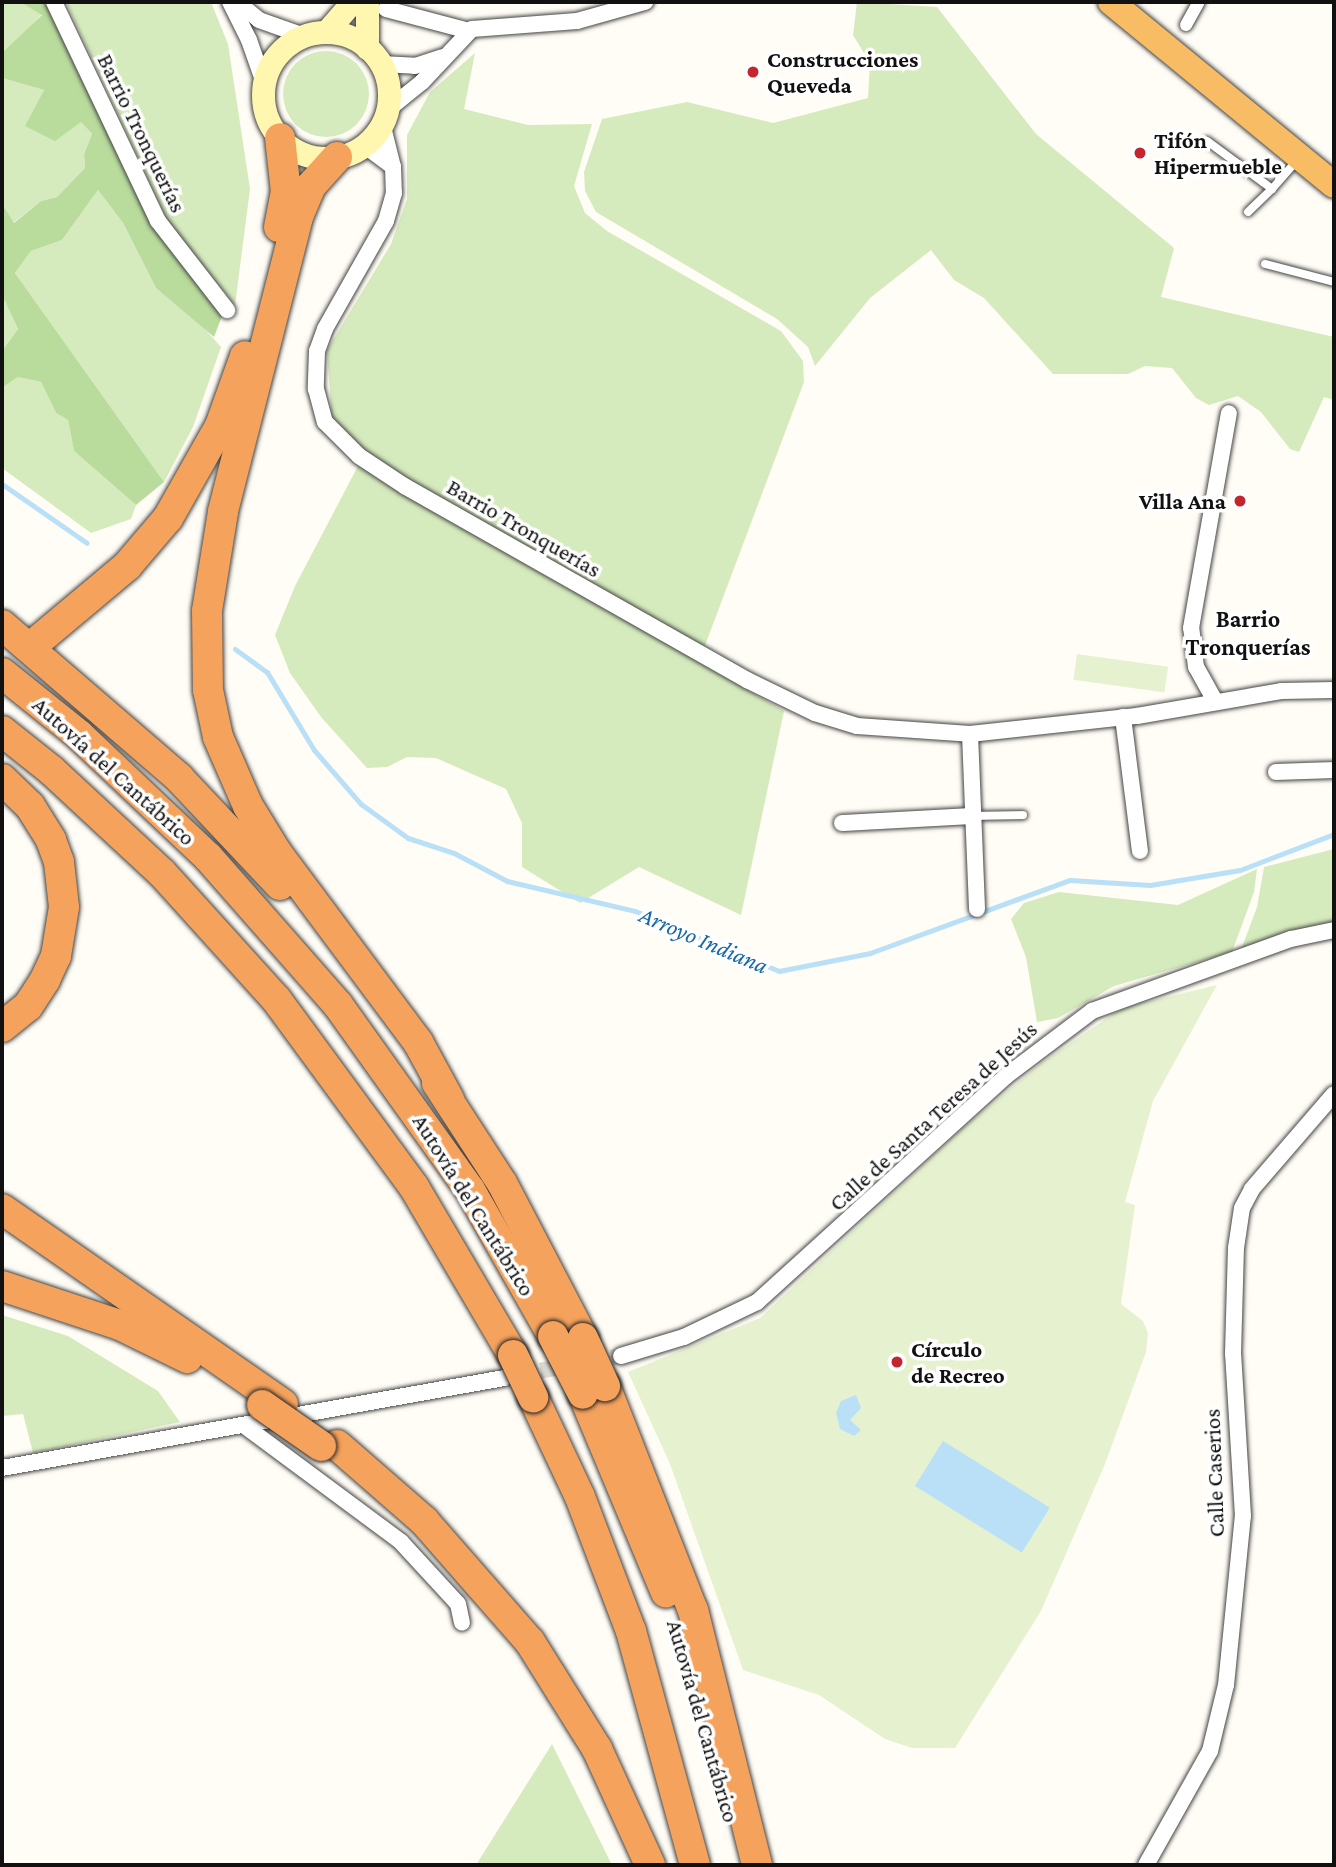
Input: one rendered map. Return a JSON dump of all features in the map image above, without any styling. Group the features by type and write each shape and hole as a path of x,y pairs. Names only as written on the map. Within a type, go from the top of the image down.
{"highway":[{"path":"1111,2 1334,185"},
{"path":"40,639 127,566 184,493 234,390 283,213 286,179 279,138"},
{"path":"283,213 341,153"},
{"path":"341,153 312,186 298,217 223,512 207,611 208,690 218,737 247,806 285,864 418,1042 449,1099 502,1183 583,1338 594,1390 693,1610 757,1865"},
{"path":"2,625 94,701 238,838 357,978 449,1099"},
{"name":"Autovía del Cantábrico","path":"2,673 79,735 191,841 338,1005 470,1190 553,1336 594,1390 682,1641 724,1784 742,1865"},
{"name":"Autovía del Cantábrico","path":"2,731 135,847 216,930 276,999 414,1186 508,1366 533,1396 580,1497 631,1631 695,1865"},
{"path":"2,779 30,806 51,840 59,862 64,907 56,956 45,980 28,1006 2,1027"},
{"path":"2,1209 263,1412"},
{"path":"2,1286 146,1336 263,1412 329,1446 488,1589 576,1712 616,1785 650,1865"}],"main road":[{"path":"352,2 315,34 282,49 264,83 264,106 279,138 299,151 341,153 384,117 388,87 374,56 376,5"},
{"path":"315,34 348,36 374,56"}],"street":[{"name":"Barrio Tronquerías","path":"54,2 158,221 228,310"},
{"path":"230,2 249,40 264,83"},
{"path":"237,2 259,20 315,34"},
{"path":"376,5 469,32 577,21 645,2"},
{"path":"1186,25 1199,2"},
{"path":"384,117 422,82 469,32"},
{"path":"374,56 415,66 444,56"},
{"name":"Barrio Tronquerías","path":"384,117 393,167 394,193 386,221 325,329 315,362 321,413 345,444 445,510 770,693 857,726 970,734 1123,717 1282,691 1334,690"},
{"path":"341,153 393,167"},
{"path":"1215,701 1196,667 1191,628 1229,413"},
{"path":"1123,717 1140,851"},
{"path":"970,734 977,909"},
{"path":"1276,772 1334,770"},
{"path":"842,823 973,816"},
{"name":"Calle de Santa Teresa de Jesús","path":"621,1356 684,1337 757,1302 1006,1076 1092,1012 1291,939 1334,930"},
{"name":"Calle Caserios","path":"1146,1865 1210,1751 1226,1685 1243,1516 1233,1354 1236,1248 1242,1208 1252,1189 1334,1094"},
{"path":"2,1468 263,1412 508,1366"},
{"path":"263,1412 401,1542 458,1604 462,1623"}],"lane":[{"path":"1207,141 1272,189"},
{"path":"1248,212 1300,157"},
{"path":"1265,264 1334,282"},
{"path":"973,816 1023,815"}],"green space":[{"path":"2,2 20,2 42,14 4,54"},
{"path":"20,2 46,2 155,226 222,316 214,337 156,288 123,223 98,190 62,240 31,251 15,273 164,482 136,505 74,451 68,420 56,413 41,382 18,377 2,388 2,351 18,329 2,295 2,204 14,223 41,201 57,197 85,168 84,154 92,134 81,122 55,141 25,126 44,90 2,78 2,53 42,15"},
{"path":"66,2 211,2 228,44 250,189 235,305 168,222"},
{"path":"857,2 937,7 1036,134 1174,248 1161,297 1334,337 1334,400 1324,397 1299,452 1290,449 1261,412 1238,396 1209,405 1196,398 1172,368 1145,366 1128,374 1053,374 984,298 954,280 931,250 870,298 815,366 808,347 777,319 596,212 585,191 584,172 602,119 687,102 773,123 868,98 870,63 853,35"},
{"path":"326,51 342,55 356,64 365,78 369,94 365,110 356,124 342,133 326,137 310,133 296,124 287,110 283,94 287,78 296,64 310,55"},
{"path":"475,53 464,109 528,125 592,124 574,186 585,213 607,231 781,331 803,361 804,382 704,648 369,456 332,421 327,350 391,244 407,199 407,135 430,92"},
{"path":"2,78 44,90 26,126 81,122 92,134 84,154 85,168 57,197 41,201 13,223 2,204"},
{"path":"98,190 123,223 156,288 196,319 221,347 193,427 164,482 15,273 31,251 62,240"},
{"path":"2,295 18,329 2,351"},
{"path":"18,377 41,382 56,413 68,420 74,451 136,505 131,519 91,533 2,468 2,388"},
{"path":"358,466 784,711 741,915 639,867 580,903 522,867 522,823 506,789 436,758 407,757 387,767 367,768 321,717 290,673 275,635 295,586"},
{"path":"1077,654 1168,667 1164,693 1073,680"},
{"path":"1334,849 1334,925 1241,950 1257,907 1264,867"},
{"path":"1257,869 1254,892 1232,952 1114,986 1058,1018 1037,1022 1026,957 1011,919 1024,903 1059,892 1178,905"},
{"name":"Círculo de Recreo","path":"1217,985 1153,1101 1125,1202 1135,1205 1121,1304 1143,1321 1148,1333 1146,1352 1105,1464 1041,1611 955,1748 912,1748 885,1739 819,1695 743,1670 670,1464 628,1372 760,1318 963,1128 1040,1064 1122,1008"},
{"path":"2,1315 68,1336 158,1391 180,1422 33,1453 23,1414 2,1416"},
{"path":"552,1744 612,1865 476,1865"}],"water":[{"path":"856,1395 861,1408 850,1420 861,1430 854,1436 840,1429 836,1413 841,1401"},
{"path":"943,1441 1050,1508 1022,1553 915,1486"}],"waterway":[{"name":"Arroyo Indiana","path":"2,484 87,543"},
{"name":"Arroyo Indiana","path":"235,649 267,672 314,750 361,804 408,838 454,853 507,881 635,911 779,971 870,953 1070,880 1150,885 1240,870 1334,834"}],"tunnel":[{"path":"517,1375 621,1356"}],"place":[{"name":"Construcciones Queveda","path":"753,72"},
{"name":"Tifón Hipermueble","path":"1140,153"},
{"name":"Villa Ana","path":"1240,501"},
{"name":"Círculo de Recreo","path":"897,1362"}],"district":[{"name":"Barrio Tronquerías","path":"1248,633"}]}
